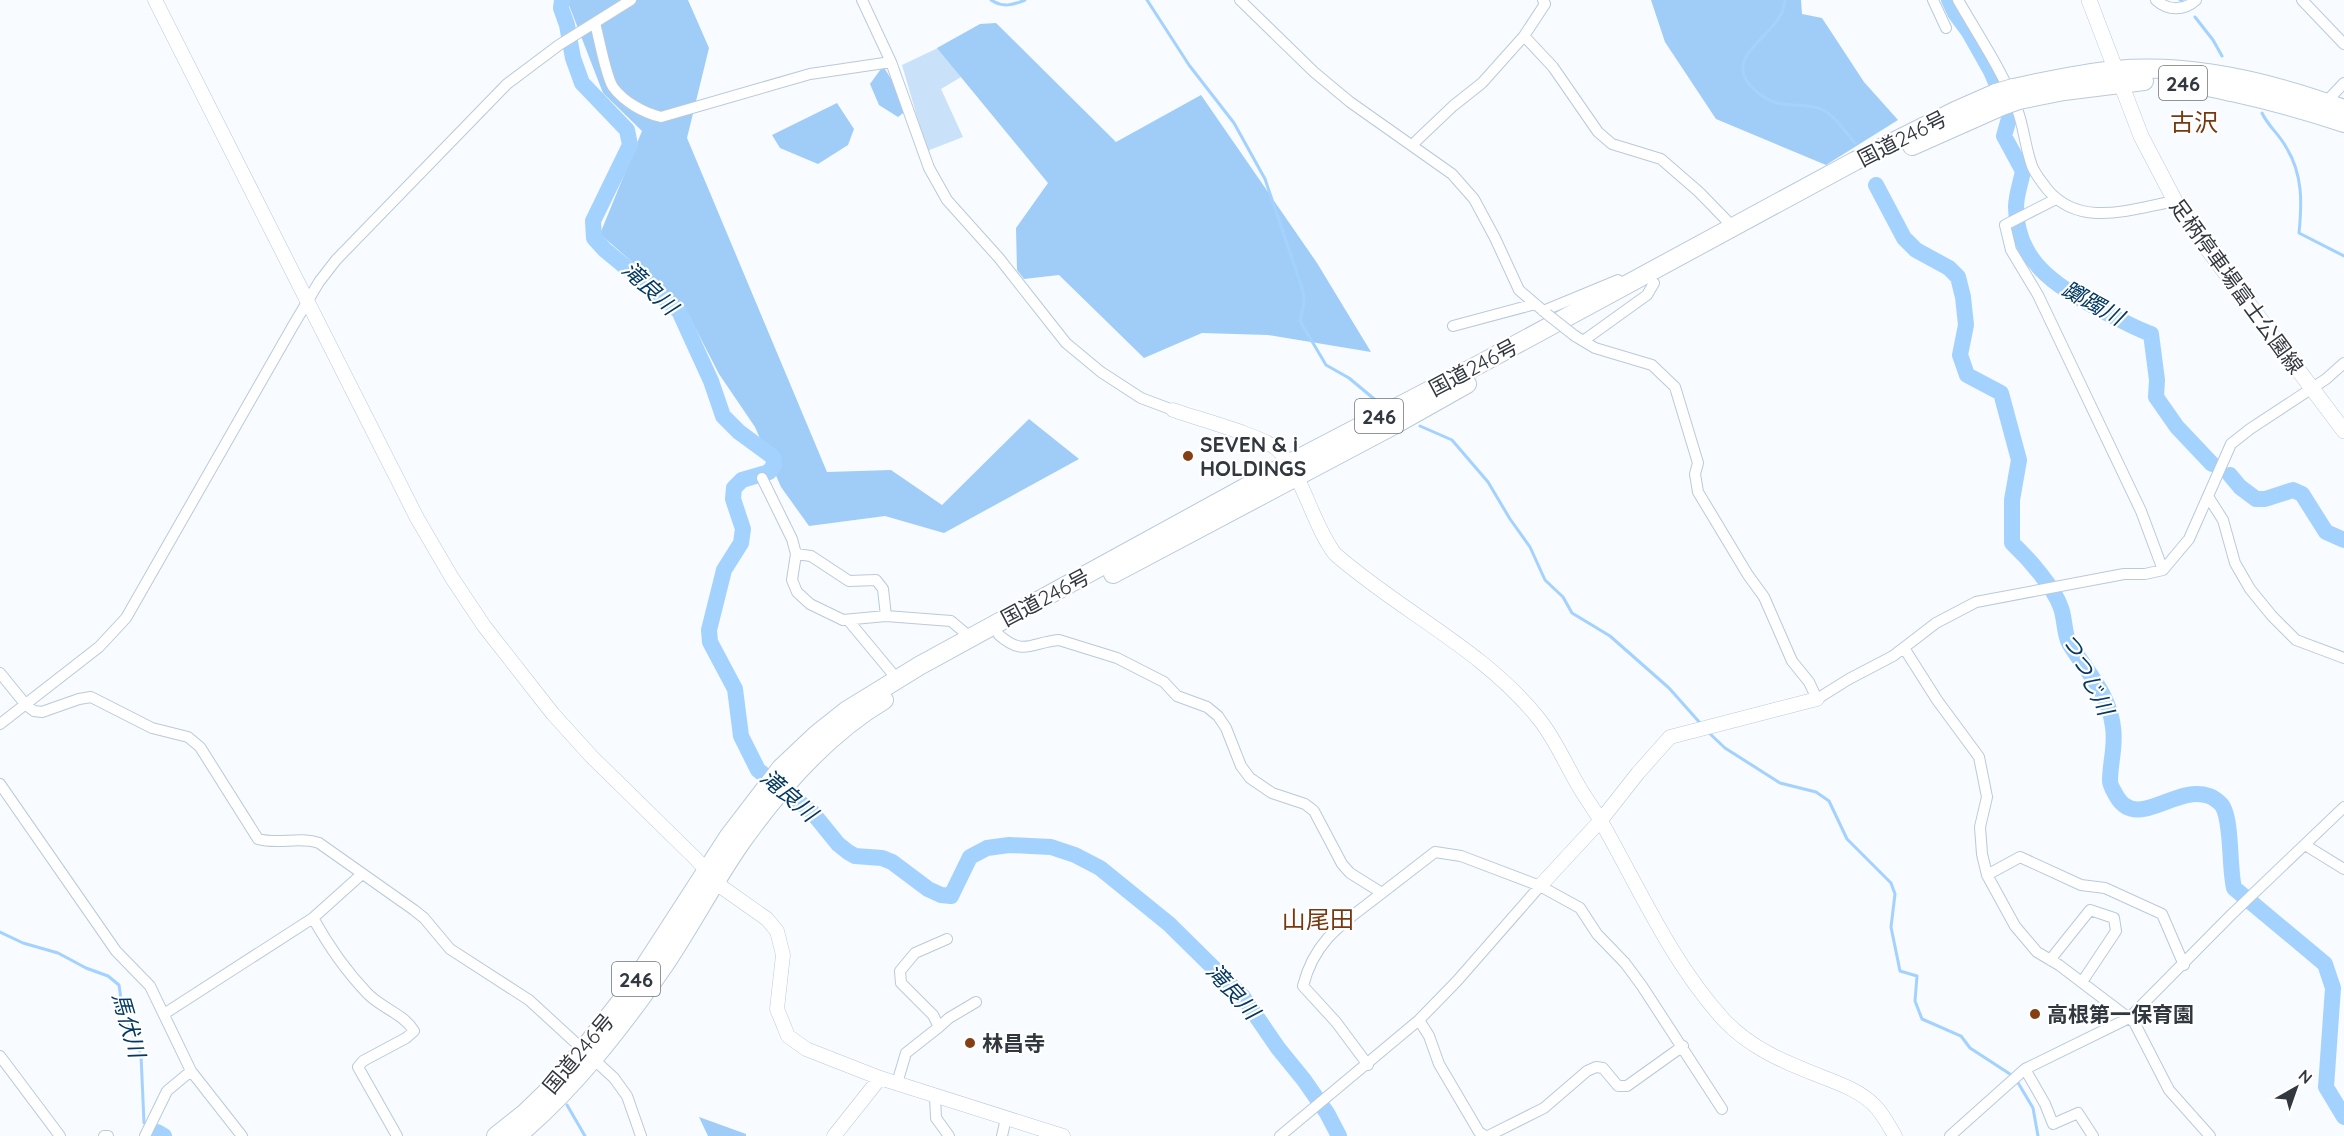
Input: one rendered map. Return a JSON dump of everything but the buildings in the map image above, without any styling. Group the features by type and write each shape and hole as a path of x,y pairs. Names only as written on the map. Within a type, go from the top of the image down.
{"highway":[{"name":"国道246号","path":"517,1136 567,1090 628,992 760,807 817,734 846,711 970,637 1291,470 1396,424 1734,228 1906,135 2008,97 2165,69 2211,74 2326,102 2344,109"},
{"name":"国道246号","path":"2119,76 2148,81 2193,83 2305,110 2344,123"},
{"name":"国道246号","path":"1656,275 2008,97"},
{"name":"国道246号","path":"787,773 877,704 1291,470"},
{"name":"国道246号","path":"496,1136 525,1113 587,1056"}],"main road":[{"name":"足柄停車場富士公園線","path":"2089,0 2141,136 2175,201 2203,243 2344,431"}],"street":[{"path":"155,0 417,518 452,578 484,626 560,723 728,892 767,919 777,931 783,955 777,1009 788,1036 806,1049 880,1078 1063,1136"},
{"path":"0,724 99,647 126,618 307,302 336,260 507,84 575,34 632,0"},
{"path":"862,0 891,62 928,168 947,200 999,258 1066,343 1101,372 1141,398 1263,440 1276,449 1291,470 1326,542 1335,554 1480,659 1502,678 1538,717 1578,786 1601,820 1674,954 1722,1018 1741,1037 1779,1060 1842,1085 1866,1098 1876,1106 1895,1136"},
{"path":"1240,0 1314,72 1350,102 1452,174 1474,199 1519,290 1542,310 1595,348 1653,365 1675,387 1698,463 1695,474 1698,492 1748,575 1764,597 1788,653 1809,682 1817,699"},
{"path":"1412,145 1453,106 1482,83 1524,36 1545,4 1544,0"},
{"path":"1958,0 1999,71 2017,109 2032,168 2056,199 2068,207 2089,213 2106,214 2175,201"},
{"path":"2156,0 2175,9 2191,5 2196,0"},
{"path":"2302,0 2344,44"},
{"path":"1936,1 1946,28"},
{"path":"595,23 612,86 625,99 648,114 661,117 810,74 891,62"},
{"path":"1524,36 1553,67 1598,132 1612,144 1660,159 1699,192 1734,228"},
{"path":"2326,102 2344,83"},
{"path":"2056,199 2005,225 2011,250 2038,295 2141,511 2163,570"},
{"path":"1453,326 1542,310 1622,279 1656,275"},
{"path":"1579,338 1647,295 1656,275"},
{"path":"1280,1136 1368,1065 1419,1020 1457,981 1539,886 1601,820 1670,737 1817,699 1904,648 1936,623 1976,602 2124,574 2145,574 2163,570 2189,539 2231,444 2326,379 2344,363"},
{"path":"762,478 792,539 796,554 792,580 797,592 810,604 843,620 886,616 951,621 970,637"},
{"path":"2209,498 2223,520 2235,563 2250,589 2272,616 2296,640 2344,658"},
{"path":"796,554 811,556 849,581 876,580 883,589 886,616"},
{"path":"848,620 897,679"},
{"path":"999,635 1021,648 1032,648 1059,640 1117,658 1152,674 1164,682 1177,696 1207,707 1218,716 1226,728 1241,766 1250,778 1272,793 1305,804 1314,812 1342,864 1350,873 1382,893"},
{"path":"1904,648 1931,692 1979,757 1987,797 1980,827 1982,854 1987,875 2015,926 2037,952 2082,982 2134,1022 2169,1090 2210,1136"},
{"path":"0,673 26,705 34,711 42,712 91,697 152,728 188,737 200,747 258,839 272,843 307,839 319,843 424,918 450,949 529,1000 587,1056 614,1078 627,1096 641,1136"},
{"path":"0,784 117,951 150,986 192,1071 242,1136"},
{"path":"1950,1136 2023,1071 2129,1018 2344,807"},
{"path":"2305,845 2344,870"},
{"path":"1368,1065 1336,1022 1304,986 1307,971 1328,936 1435,852 1461,856 1539,886 1580,908 1597,934 1625,963 1642,986 1722,1109"},
{"path":"1987,875 2020,856 2081,885 2105,888 2114,892 2162,914 2184,965"},
{"path":"164,1014 313,918 362,874"},
{"path":"2050,960 2090,910 2114,918 2116,931 2082,982"},
{"path":"313,918 328,945 368,995 410,1024 414,1031 406,1038 363,1061 358,1067 397,1136"},
{"path":"939,1027 933,1015 901,983 900,971 915,953 947,939"},
{"path":"897,1083 906,1053 949,1018 976,1002"},
{"path":"1419,1020 1429,1036 1439,1064 1479,1132 1486,1136 1544,1108 1587,1071 1596,1067 1603,1068 1618,1086 1627,1086 1683,1046"},
{"path":"0,1056 60,1136"},
{"path":"145,1136 167,1091 192,1071"},
{"path":"2023,1071 2045,1104 2053,1124 2078,1113 2093,1136"},
{"path":"834,1136 880,1078"},
{"path":"935,1096 936,1118 949,1136"},
{"path":"1002,1136 1006,1118"}],"shaded area":[{"path":"567,0 688,0 709,48 687,138 827,472 891,470 942,505 1029,419 1079,459 944,533 885,516 809,526 781,487 755,427 719,374 685,308 600,234 642,131 603,93"},
{"path":"1651,0 1801,0 1802,14 1822,18 1864,82 1898,120 1826,165 1716,119 1665,42"},
{"path":"996,23 1116,142 1201,95 1317,263 1371,352 1268,335 1202,333 1144,358 1059,275 1024,279 1017,270 1016,228 1048,183 937,48 980,24"},
{"path":"940,47 961,77 941,89 963,137 927,151 902,65"},
{"path":"883,66 900,93 907,110 898,117 879,105 870,84"},
{"path":"837,103 854,129 848,145 818,164 780,148 772,135"},
{"path":"699,1117 746,1134 746,1136 708,1136"}],"waterway":[{"name":"滝良川","path":"562,0 561,8 567,25 573,58 582,83 627,130 630,145 593,221 594,238 605,250 679,311 711,381 723,416 739,432 773,457 774,465 769,472 742,480 734,488 733,499 743,529 741,543 724,570 709,630 710,642 735,689 741,736 758,770 812,812 838,844 848,852 855,856 882,858 892,862 928,889 941,895 951,896 970,857 987,848 1009,845 1051,847 1075,855 1100,868 1169,924 1243,997 1327,1113 1339,1136"},
{"path":"991,0 1008,5 1025,0"},
{"path":"1147,0 1189,65 1234,123 1265,179 1303,291 1304,303 1300,321 1326,365 1349,378 1379,403"},
{"name":"つつじ川","path":"1785,0 1782,13 1746,57 1743,68 1746,79 1757,92 1773,102 1823,110 1834,118 1855,143"},
{"name":"躑躅川","path":"1949,0 1991,71 2010,115 2004,136 2023,171 2016,207 2018,226 2031,257 2041,269 2067,290 2097,308 2151,334 2157,380 2156,397 2177,427 2212,464"},
{"path":"2195,17 2222,56"},
{"path":"2262,113 2283,142 2296,168 2301,200 2299,233 2344,256"},
{"name":"つつじ川","path":"1876,185 1904,238 1916,250 1949,268 1958,277 1966,325 1960,355 1967,375 2001,393 2019,460 2012,500 2012,543 2053,591 2061,608 2069,643 2107,703 2114,734 2110,781 2117,797 2126,806 2136,810 2196,794 2211,797 2222,805 2228,823 2234,888 2325,964 2333,988 2326,1087 2344,1117"},
{"path":"1420,426 1452,440 1488,482 1530,547 1545,580 1563,597 1572,613 1610,636 1669,688 1701,724"},
{"name":"躑躅川","path":"2230,475 2240,487 2256,499 2265,499 2293,490 2302,494 2326,532 2344,540"},
{"path":"1707,731 1725,748 1780,783 1816,792 1829,801 1847,839 1891,883 1895,894 1891,927 1900,971 1917,976 1915,1001 1922,1019 1961,1036 1970,1048 2013,1076"},
{"name":"馬伏川","path":"0,932 23,943 58,953 86,968 108,976 119,985 122,1006 141,1055 144,1123"},
{"path":"2017,1081 2033,1108 2038,1136"},
{"path":"567,1105 585,1136"},
{"name":"馬伏川","path":"157,1132 164,1136"}],"place":[{"name":"SEVEN & i HOLDINGS","path":"1188,456"},
{"name":"高根第一保育園","path":"2035,1014"},
{"name":"林昌寺","path":"970,1043"}],"district":[{"name":"古沢","path":"2194,122"},
{"name":"山尾田","path":"1318,919"}]}
